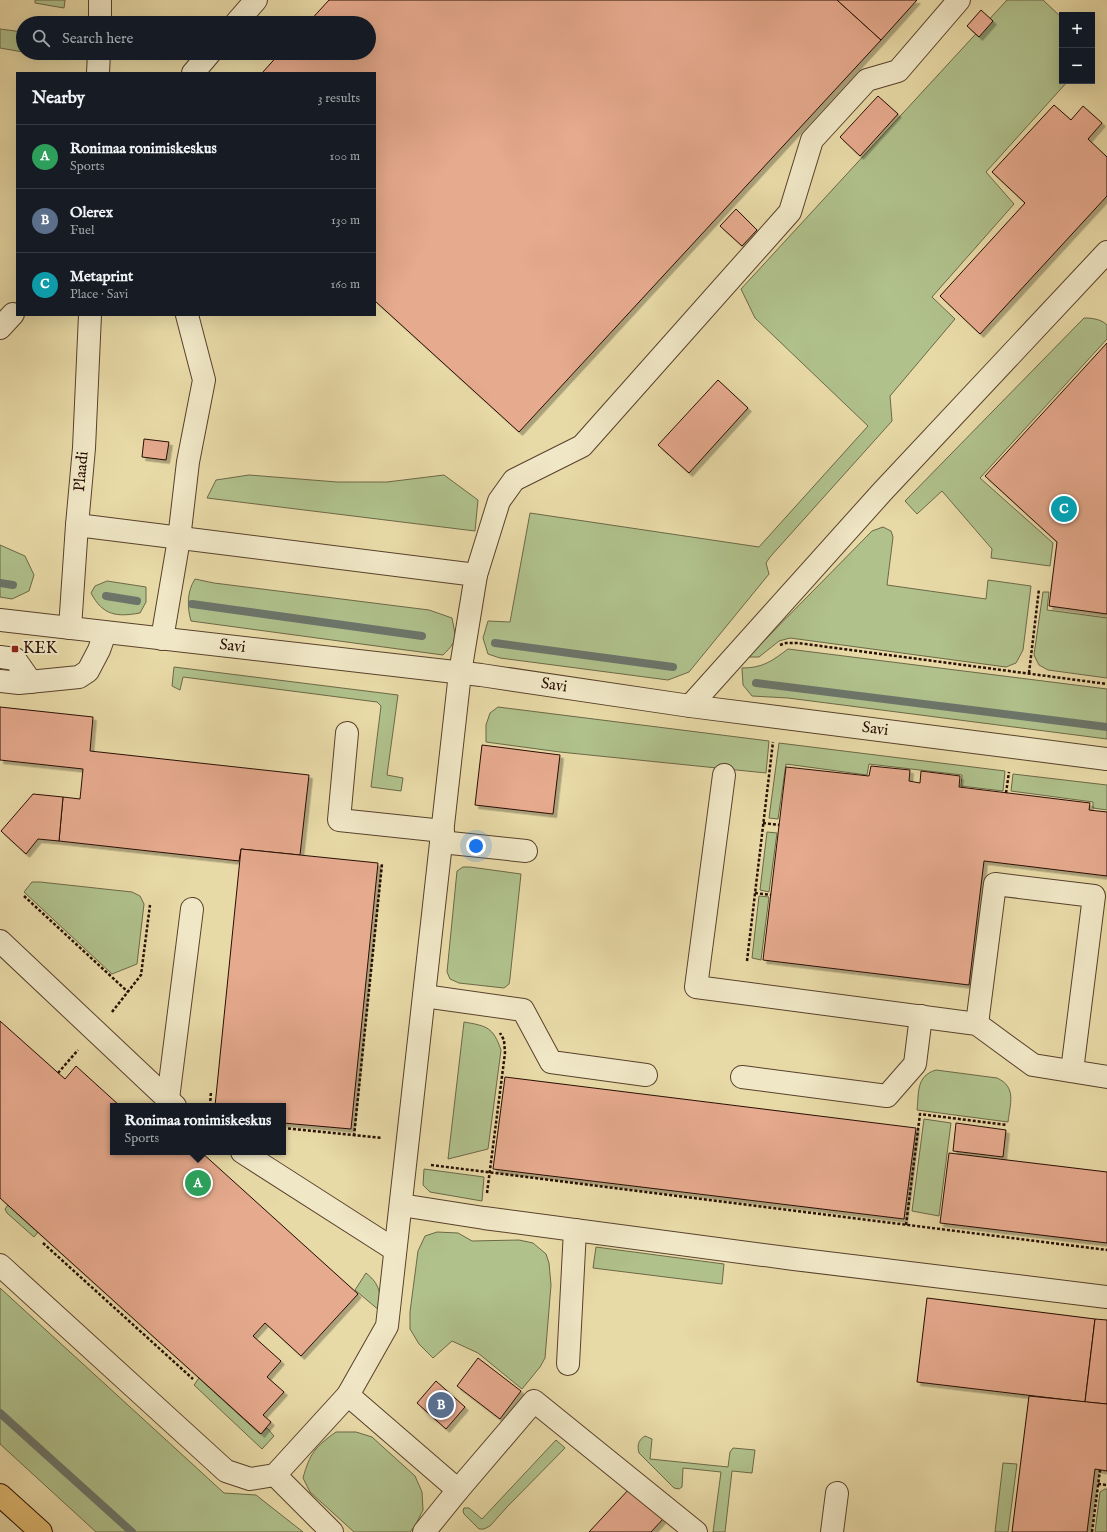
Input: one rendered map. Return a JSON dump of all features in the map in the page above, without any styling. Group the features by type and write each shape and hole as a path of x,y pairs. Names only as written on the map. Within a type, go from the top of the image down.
{"highway":[{"path":"0,1495 41,1532"}],"street":[{"path":"100,0 100,16"},
{"path":"242,16 256,0"},
{"path":"0,1265 226,1471 250,1479 275,1475 348,1395 387,1326 460,673 476,575 499,501 514,480 582,446 790,212 812,140 867,80 898,71 959,0"},
{"path":"98,72 99,60"},
{"path":"194,72 204,60"},
{"path":"690,706 882,492 1107,252"},
{"name":"Plaadi","path":"70,628 84,448 90,316"},
{"path":"162,639 179,538 188,462 204,380 187,316"},
{"path":"77,525 476,575"},
{"name":"Savi","path":"0,620 489,676 690,706 1107,759"},
{"path":"0,681 19,683 79,677 88,671 99,650 105,632"},
{"path":"0,657 15,659 31,682"},
{"path":"347,733 339,820 526,851"},
{"path":"724,774 696,987 977,1024 1032,1065 1107,1077"},
{"path":"977,1024 995,884 1094,896 1072,1071"},
{"path":"172,1103 192,909"},
{"path":"0,941 172,1103"},
{"path":"424,996 523,1010 551,1062 646,1075"},
{"path":"742,1077 887,1096 915,1064 920,1016"},
{"path":"247,1155 395,1250"},
{"path":"401,1205 484,1218 794,1259 1107,1297"},
{"path":"568,1364 574,1230"},
{"path":"348,1395 458,1490"},
{"path":"424,1532 534,1401 696,1532"},
{"path":"275,1475 332,1532"},
{"path":"832,1532 837,1493"}],"path":[{"path":"1029,674 1039,589"},
{"path":"777,647 786,643 798,643 1107,684"},
{"path":"746,961 774,736"},
{"path":"1006,793 1010,766"},
{"path":"763,823 779,825"},
{"path":"354,1136 382,864"},
{"path":"755,894 771,895"},
{"path":"24,896 128,992"},
{"path":"58,1073 142,975 150,905"},
{"path":"484,1218 505,1053 504,1040 498,1029"},
{"path":"210,1103 211,1091"},
{"path":"906,1225 920,1114 1007,1125"},
{"path":"286,1128 354,1136 490,1173 1107,1250"},
{"path":"43,1243 193,1379"},
{"path":"1092,1532 1100,1470"},
{"path":"1098,1484 1107,1485"}],"green space":[{"path":"35,0 65,0 64,8 35,3"},
{"path":"1007,0 1043,0 1059,15 1059,84 1065,84 986,172 1014,204 932,297 955,319 890,396 892,421 770,557 766,563 769,574 689,672 668,680 500,658 488,654 483,638 488,621 510,622 530,513 759,547 868,426 755,318 741,289"},
{"path":"0,29 16,31 16,51 0,48"},
{"path":"1084,318 1096,319 1107,325 1107,339 980,478 1053,543 1050,566 991,558 992,549 942,491 917,514 905,501"},
{"path":"249,475 337,482 387,482 444,475 478,500 475,531 207,498 216,480"},
{"path":"883,527 891,531 893,537 887,585 986,599 988,580 1031,586 1023,650 1016,663 1006,667 790,638 779,641 759,657 748,657 872,531"},
{"path":"0,545 25,556 34,575 29,591 12,599 0,597"},
{"path":"195,579 214,583 429,610 452,618 455,639 443,655 191,621 188,599 190,589"},
{"path":"107,581 146,587 146,602 140,613 124,615 111,613 100,606 91,593 95,586"},
{"path":"1043,592 1049,592 1047,610 1107,618 1107,678 1048,670 1039,665 1034,655"},
{"path":"788,649 1107,689 1107,739 788,698 752,696 743,685 742,668 756,667 767,663"},
{"path":"174,667 398,695 387,775 403,778 401,791 371,787 381,706 377,702 183,677 180,690 172,686"},
{"path":"498,707 769,741 766,773 560,752 486,742 486,725 490,713"},
{"path":"779,743 1005,771 1003,791 961,786 962,775 869,764 867,775 786,764 778,819 769,818"},
{"path":"1013,774 1107,785 1107,810 1093,808 1093,802 1011,791"},
{"path":"767,832 777,833 769,892 760,890"},
{"path":"463,867 521,874 510,978 509,984 504,988 459,983 450,979 447,972 457,871"},
{"path":"32,882 132,892 140,896 144,904 137,964 112,974 24,892"},
{"path":"759,896 769,897 761,960 752,958"},
{"path":"464,1022 484,1027 492,1032 501,1050 488,1149 448,1159"},
{"path":"936,1070 997,1078 1003,1082 1010,1091 1011,1097 1008,1122 917,1110 919,1091 922,1081 925,1076"},
{"path":"924,1119 951,1123 939,1216 912,1211"},
{"path":"424,1169 484,1177 482,1201 430,1192 423,1185"},
{"path":"8,1205 38,1232 34,1237 7,1213 5,1209"},
{"path":"437,1232 458,1233 472,1241 519,1240 533,1243 546,1254 549,1263 551,1285 545,1358 540,1367 522,1389 478,1353 452,1341 433,1358 419,1344 410,1329 410,1312 418,1251 425,1236"},
{"path":"596,1247 724,1264 722,1284 593,1268"},
{"path":"366,1273 371,1277 379,1290 380,1311 355,1290"},
{"path":"0,1288 224,1493 256,1495 303,1532 96,1532 0,1444"},
{"path":"199,1378 260,1434 267,1428 274,1436 262,1449 194,1385"},
{"path":"336,1432 356,1432 372,1437 415,1476 422,1492 423,1510 415,1526 410,1532 354,1532 310,1492 303,1478 308,1462 314,1451"},
{"path":"645,1436 652,1439 650,1459 728,1467 730,1452 733,1448 755,1450 752,1473 732,1471 725,1532 713,1532 721,1472 683,1468 682,1487 679,1489 674,1488 639,1453 639,1443"},
{"path":"556,1440 565,1448 490,1526 484,1529 479,1529 464,1514 464,1508 469,1508 482,1519"},
{"path":"1003,1463 1017,1464 1008,1532 995,1532"},
{"path":"1107,1489 1107,1532 1095,1532 1100,1492"}],"building":[{"path":"329,0 837,0 881,40 519,432 376,302 376,72 263,72 274,60 376,60 376,16 314,16"},
{"path":"837,0 917,0 881,40"},
{"path":"981,10 993,21 979,37 967,26"},
{"path":"878,96 898,114 860,156 840,137"},
{"path":"1054,105 1071,120 1083,106 1102,123 1088,139 1107,157 1107,196 980,334 940,296 1025,203 992,172"},
{"path":"736,209 757,230 742,246 720,226"},
{"path":"1107,343 1107,614 1049,606 1057,542 985,476"},
{"path":"718,380 748,408 689,473 658,445"},
{"path":"144,439 169,442 166,460 142,457"},
{"path":"0,707 93,717 90,751 309,775 300,855 241,849 239,861 59,841 63,797 80,799 83,769 0,760"},
{"path":"482,745 560,755 553,814 475,805"},
{"path":"871,766 910,770 909,781 920,783 921,771 960,776 959,787 1090,803 1089,810 1107,812 1107,876 984,861 969,985 763,960 786,767 869,776"},
{"path":"33,794 63,797 59,841 38,839 26,854 1,831"},
{"path":"241,849 378,863 351,1129 286,1123 286,1103 215,1103"},
{"path":"0,1021 65,1079 76,1066 117,1103 110,1103 110,1155 204,1155 358,1294 301,1356 265,1323 253,1336 281,1361 267,1377 284,1392 263,1415 271,1422 261,1434 0,1198"},
{"path":"505,1077 916,1128 904,1219 493,1169"},
{"path":"956,1123 1006,1130 1003,1157 953,1151"},
{"path":"949,1153 1107,1172 1107,1243 940,1223"},
{"path":"927,1298 1095,1319 1085,1402 917,1382"},
{"path":"1095,1319 1107,1320 1107,1404 1085,1402"},
{"path":"478,1358 521,1391 500,1419 457,1386"},
{"path":"436,1381 465,1407 446,1429 417,1403"},
{"path":"1029,1396 1107,1404 1107,1471 1095,1469 1087,1532 1012,1532"},
{"path":"631,1487 664,1518 651,1532 589,1532"}],"waterway":[{"path":"0,583 13,585"},
{"path":"106,596 137,601"},
{"path":"192,604 422,636"},
{"path":"495,643 673,667"},
{"path":"756,683 1107,727"},
{"path":"0,1413 132,1532"}],"place":[{"name":"Metaprint","path":"1064,509"},
{"name":"KEK","path":"15,649"},
{"name":"Ronimaa ronimiskeskus","path":"198,1183"},
{"name":"Olerex","path":"441,1405"}]}
